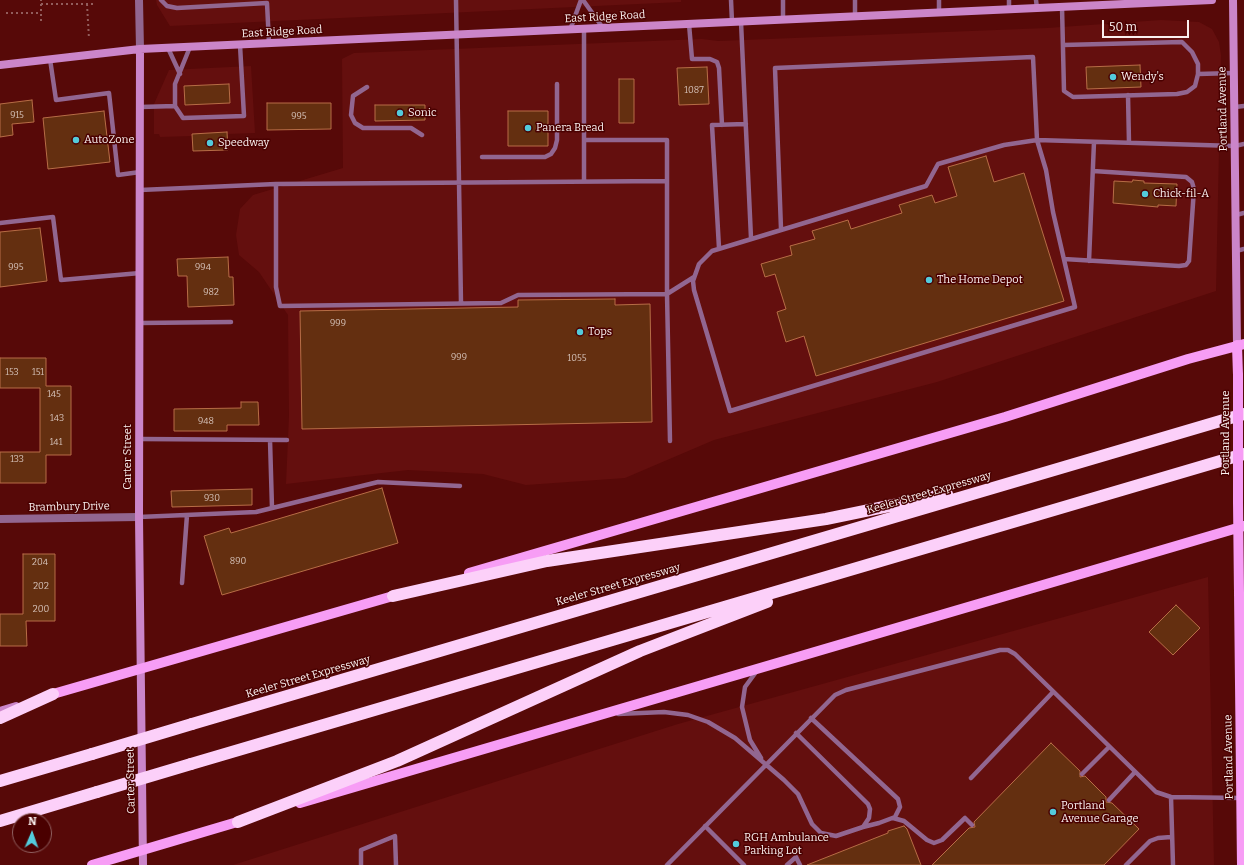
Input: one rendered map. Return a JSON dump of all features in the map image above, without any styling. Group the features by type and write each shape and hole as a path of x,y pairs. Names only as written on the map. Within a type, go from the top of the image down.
{"highway":[{"name":"Keeler Street Expressway","path":"0,781 1244,414"},
{"path":"0,821 1244,454"},
{"path":"393,596 498,571 571,556 863,512 1069,465"},
{"path":"238,822 396,762 614,662 672,638 741,611 944,542"},
{"path":"0,718 53,694"}],"main road":[{"name":"East Ridge Road","path":"0,65 168,48 939,13 1009,9 1037,4 1062,7 1142,2 1212,0"},
{"name":"Portland Avenue","path":"1233,0 1235,146 1240,214 1241,345 1238,376 1238,502 1241,527 1242,865"},
{"name":"Carter Street","path":"140,50 139,517 143,865"},
{"path":"0,711 53,694 997,419 1241,345"},
{"path":"92,865 1241,527"}],"street":[{"path":"139,0 140,50"},
{"name":"Brambury Drive","path":"0,519 139,517"}],"lane":[{"path":"161,0 168,6 177,8 267,3 269,44"},
{"path":"456,0 461,304"},
{"path":"582,0 603,28"},
{"path":"570,30 582,0"},
{"path":"731,0 736,22 746,124 751,238"},
{"path":"783,0 783,20"},
{"path":"855,0 855,16"},
{"path":"939,0 939,13"},
{"path":"1009,0 1009,9"},
{"path":"1062,7 1064,91 1073,97 1177,94 1187,92 1195,86 1198,74 1198,64 1192,52 1182,42 1063,45"},
{"path":"689,24 692,59 710,58 717,62 719,68 722,125"},
{"path":"584,29 584,181"},
{"path":"190,47 175,84 174,106 183,118 244,116 240,45"},
{"path":"168,48 180,74"},
{"path":"781,229 775,68 1034,57 1037,140 1046,170 1074,307 766,402 730,411 696,298 694,277 699,264 706,256 719,248 926,186 938,164 1004,145 1037,140 1235,146 1244,144"},
{"path":"50,59 56,100 109,93 118,175 140,172"},
{"path":"1198,74 1234,73"},
{"path":"482,158 545,157 551,154 555,148 557,140 556,84"},
{"path":"367,87 353,96 350,115 355,123 363,128 410,128 422,135"},
{"path":"1128,95 1129,143"},
{"path":"140,107 174,106"},
{"path":"1234,107 1244,106"},
{"path":"719,248 712,125 746,124"},
{"path":"584,140 667,140 667,294 670,441"},
{"path":"1089,261 1094,142"},
{"path":"1064,259 1179,266 1186,265 1189,261 1194,189 1192,182 1186,177 1177,175 1093,171"},
{"path":"140,190 276,184 667,181"},
{"path":"276,184 276,287 280,306 501,303 518,295 667,294 694,277"},
{"path":"0,223 53,217 61,280 140,273"},
{"path":"140,323 231,322"},
{"path":"140,439 287,440"},
{"path":"270,440 272,508"},
{"path":"139,517 256,512 378,482 460,486"},
{"path":"182,583 187,515"},
{"path":"667,865 831,698 842,691 1000,650 1012,652 1156,792 1171,797 1243,798"},
{"path":"766,764 750,740 742,703 745,687 750,678 757,671 769,666"},
{"path":"971,778 1053,692"},
{"path":"595,716 654,711 672,712 696,718 714,725 729,734 766,764 798,794 812,824 821,834 836,836 893,818 898,814 900,803 811,718"},
{"path":"796,733 868,804 870,809 869,818 863,827"},
{"path":"1082,774 1109,746"},
{"path":"1109,800 1135,772"},
{"path":"1171,797 1173,865"},
{"path":"893,818 904,821 927,840 934,843 942,840 965,818 972,824"},
{"path":"705,826 744,865"},
{"path":"361,865 361,850 396,836 396,865"},
{"path":"1126,865 1150,841 1158,838 1171,837"},
{"path":"787,865 796,857 800,865"}],"path":[{"path":"41,0 41,21"},
{"path":"41,4 93,4"},
{"path":"87,4 89,39"},
{"path":"6,13 41,13"}],"shaded area":[{"path":"156,0 681,0 681,2 170,26 157,5"},
{"path":"1161,20 1199,22 1212,29 1219,42 1221,55 1216,291 937,382 714,440 625,478 526,485 483,474 408,470 286,484 289,416 288,315 259,272 239,255 236,235 240,209 253,195 343,168 342,59 354,53 702,39 718,41 1047,28"},
{"path":"251,66 255,133 227,134 228,150 193,151 192,136 160,137 159,134 154,134 154,104 169,70"},
{"path":"1208,577 1214,865 233,865 678,724"}],"building":[{"name":"Wendy's","path":"1140,65 1141,87 1087,89 1086,67"},
{"path":"707,67 709,104 679,105 677,68"},
{"path":"619,79 634,79 634,123 619,123"},
{"path":"229,84 230,103 185,105 184,86"},
{"path":"32,100 34,122 12,124 13,135 0,137 0,104"},
{"path":"267,103 331,103 331,129 267,130"},
{"name":"Sonic","path":"375,105 425,105 425,120 375,121"},
{"name":"AutoZone","path":"104,111 110,162 48,169 43,118"},
{"name":"Panera Bread","path":"508,111 548,111 548,146 508,146"},
{"name":"Speedway","path":"227,132 228,150 193,151 192,134"},
{"name":"The Home Depot","path":"986,156 994,182 1024,173 1064,301 816,376 804,336 786,342 777,312 786,309 775,274 765,277 761,264 792,255 790,246 815,239 812,231 848,220 851,229 902,213 899,205 932,195 935,203 957,196 948,167"},
{"name":"Chick-fil-A","path":"1133,180 1144,181 1144,183 1177,184 1176,206 1158,205 1158,207 1113,203 1114,181 1132,182"},
{"path":"40,228 47,281 0,287 0,232"},
{"path":"228,257 229,277 233,277 234,305 188,307 187,276 178,276 177,259"},
{"path":"615,299 615,305 650,304 652,422 302,429 300,311 518,307 518,300"},
{"path":"0,358 46,358 46,386 71,386 71,455 46,455 46,483 0,483 0,452 40,452 40,388 0,388"},
{"path":"241,402 258,402 259,425 227,425 227,431 174,431 174,409 241,408"},
{"path":"382,488 398,543 222,595 204,536 229,528 231,533"},
{"path":"252,489 252,505 172,507 171,491"},
{"path":"23,554 55,554 55,621 26,621 27,646 0,646 0,614 23,614"},
{"path":"1176,605 1200,628 1173,655 1149,632"},
{"name":"Portland Avenue Garage","path":"1051,743 1080,771 1080,777 1085,776 1106,797 1106,802 1112,803 1139,829 1104,865 932,865 969,828 975,827 974,822"},
{"path":"904,826 907,829 921,865 807,865 888,833 888,831"}],"place":[{"name":"Wendy's","path":"1113,77"},
{"name":"Sonic","path":"400,113"},
{"name":"Panera Bread","path":"528,128"},
{"name":"AutoZone","path":"76,140"},
{"name":"Speedway","path":"210,143"},
{"name":"Chick-fil-A","path":"1145,194"},
{"name":"The Home Depot","path":"929,280"},
{"name":"Tops","path":"580,332"},
{"name":"Portland Avenue Garage","path":"1053,812"},
{"name":"RGH Ambulance Parking Lot","path":"736,844"}]}
